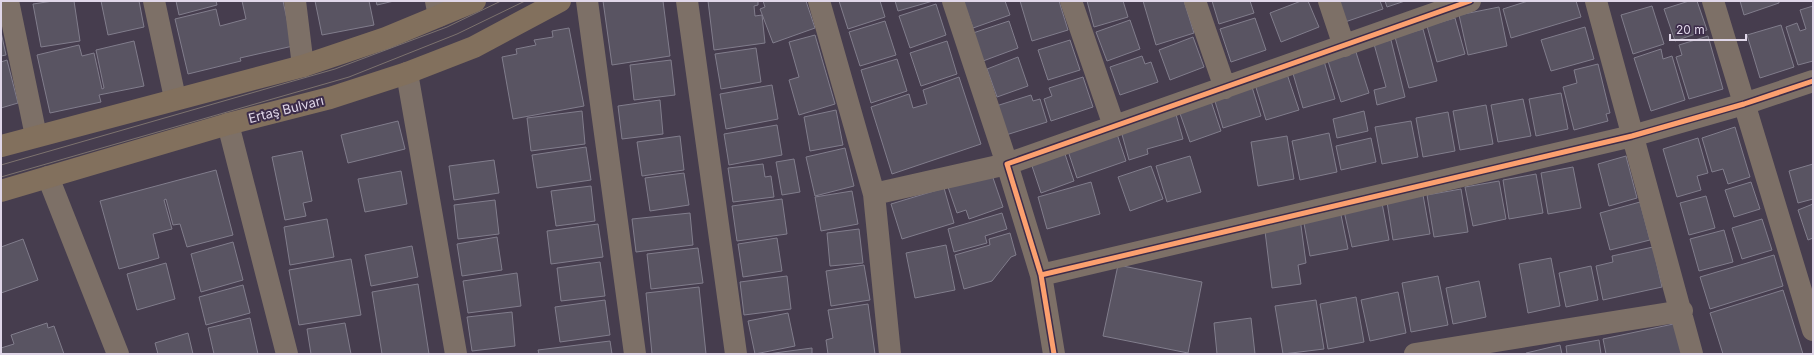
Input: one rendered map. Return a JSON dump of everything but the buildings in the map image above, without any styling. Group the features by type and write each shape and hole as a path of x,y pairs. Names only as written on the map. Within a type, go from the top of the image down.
{"main road":[{"path":"1,146 175,98 303,66 386,38 437,9 476,1"},
{"name":"Ertaş Bulvarı","path":"1,191 228,124 330,98 407,73 474,48 560,1"}],"street":[{"path":"8,1 36,136"},
{"path":"154,1 175,98"},
{"path":"295,1 303,66"},
{"path":"587,1 635,354"},
{"path":"687,1 736,354"},
{"path":"819,1 874,194 890,354"},
{"path":"953,1 1007,164 1041,275 1054,354"},
{"path":"1071,1 1114,126"},
{"path":"1195,1 1225,88"},
{"path":"1329,1 1344,46"},
{"path":"1596,1 1632,136 1682,311 1692,354"},
{"path":"1713,1 1813,330"},
{"path":"874,194 1007,164 1344,46 1456,3"},
{"path":"407,73 456,354"},
{"path":"1041,275 1632,136 1744,104 1813,81"},
{"path":"228,124 287,354"},
{"path":"48,177 118,354"},
{"path":"1415,354 1682,311"}],"tram line":[{"path":"1,165 335,69 447,27 501,1"},
{"path":"1,177 349,77 457,34 525,1"}],"cycle path":[{"path":"1041,275 1007,164 1470,1"},
{"path":"1054,354 1041,275 1632,136 1744,104 1813,81"}]}
